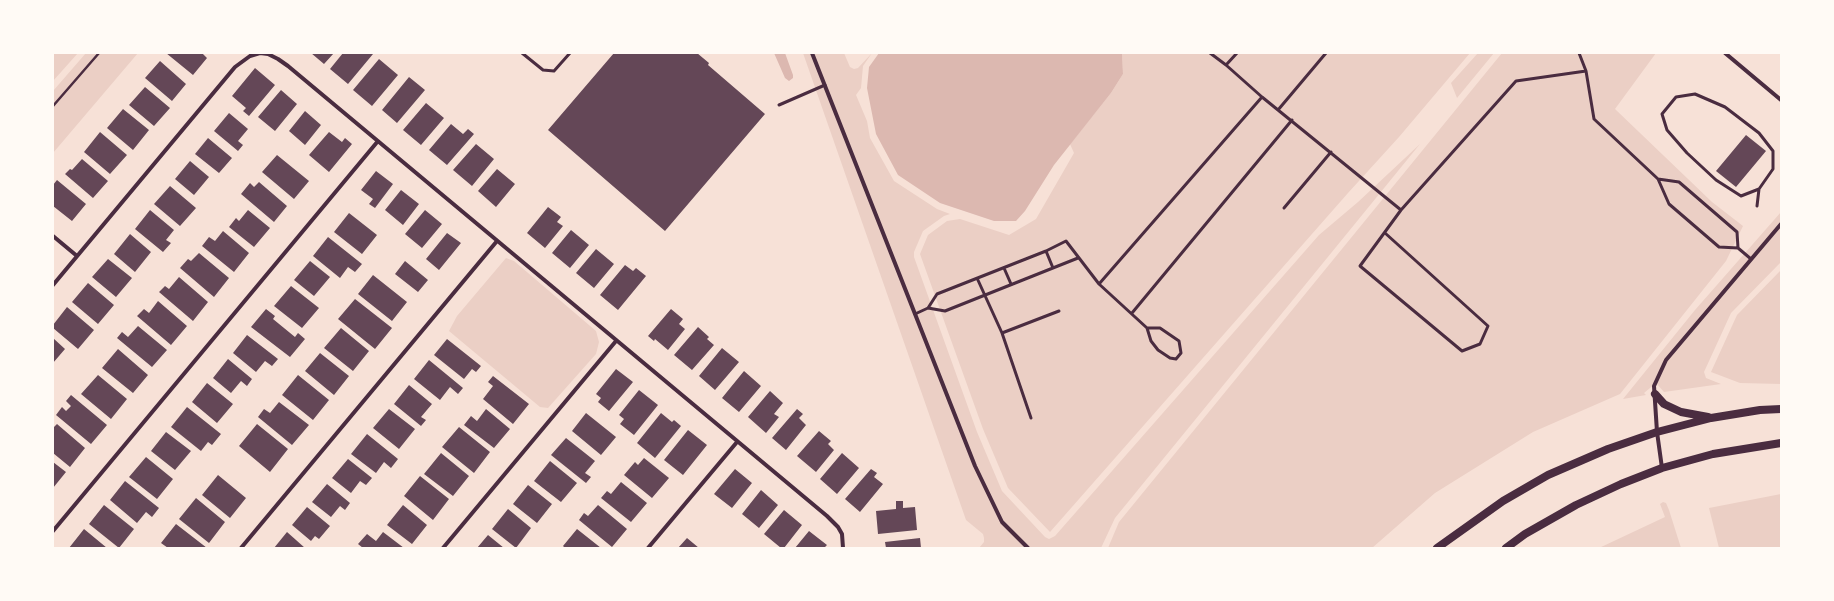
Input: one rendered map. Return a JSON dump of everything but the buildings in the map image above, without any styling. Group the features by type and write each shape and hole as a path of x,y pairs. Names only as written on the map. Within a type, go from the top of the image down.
{"main road":[{"path":"1655,394 1664,404 1682,412 1711,418"},
{"path":"1437,548 1503,501 1548,475 1608,449 1657,432 1711,418 1760,410 1781,409"},
{"path":"1506,548 1525,534 1576,505 1662,468 1713,454 1781,443"}],"street":[{"path":"53,285 235,67 250,56 260,53 268,54 278,59 378,141 838,527 842,534 843,548"},
{"path":"812,53 975,466 1002,522 1028,547"},
{"path":"1725,53 1781,100"},
{"path":"53,531 378,141"},
{"path":"1662,468 1657,432 1654,386 1666,360 1781,224"},
{"path":"53,236 77,256"},
{"path":"241,548 497,241"},
{"path":"443,548 616,341"},
{"path":"648,548 737,442"}],"lane":[{"path":"522,53 543,70 554,71 570,53"},
{"path":"1210,53 1401,210"},
{"path":"1226,65 1237,53"},
{"path":"1278,110 1326,53"},
{"path":"1579,53 1586,71 1594,119 1658,179 1669,204 1719,247 1738,248 1751,259"},
{"path":"1385,233 1488,326 1480,344 1462,351 1360,266 1401,210 1516,81 1586,71"},
{"path":"779,105 824,85"},
{"path":"1757,206 1759,189 1772,169 1773,151 1759,133 1725,108 1695,94 1676,97 1662,114 1667,130 1687,153 1716,180 1741,196 1759,189"},
{"path":"1099,284 1262,97"},
{"path":"1132,313 1292,120"},
{"path":"1284,208 1331,152"},
{"path":"1658,179 1680,182 1737,232 1738,248"},
{"path":"915,314 928,308 937,294 1066,242 1099,284 1147,328 1151,341 1158,350 1170,358 1176,359 1181,353 1179,341 1160,328 1147,328"},
{"path":"1046,251 1053,268"},
{"path":"928,308 945,312 1078,258"},
{"path":"1004,268 1011,284"},
{"path":"977,278 1002,333 1031,418"},
{"path":"1002,333 1058,311"}],"path":[{"path":"53,106 99,53"}],"shaded area":[{"path":"53,53 78,53 53,81"},
{"path":"86,53 138,53 53,153 53,91"},
{"path":"774,53 785,53 793,75 793,78 789,81 785,78"},
{"path":"803,53 844,53 850,67 854,69 858,68 872,53 863,66 861,88 856,95 867,121 870,138 894,181 937,209 950,214 944,216 923,231 914,252 914,257 977,432 1002,491 1045,537 1049,539 1055,536 1319,235 1358,202 1420,144 1115,518 1101,548 979,548 984,542 983,534 966,520"},
{"path":"879,53 1122,53 1123,74 1111,93 1054,165 1025,211 1016,221 994,221 940,203 898,175 876,134 867,88 869,67"},
{"path":"1122,53 1470,53 1399,137 1050,532 1008,488 983,429 920,254 928,235 947,221 960,219 1009,235 1036,219 1074,153 1070,144 1111,93 1123,74"},
{"path":"1478,53 1494,53 1457,98 1451,83"},
{"path":"1502,53 1656,53 1615,109 1712,202 1743,226 1726,261 1620,394 1533,432 1435,493 1372,548 1108,548 1119,522"},
{"path":"1781,212 1781,262 1731,313 1704,372 1706,378 1721,384 1664,392 1656,383 1644,393 1646,395 1623,399 1695,310"},
{"path":"506,258 514,261 596,331 599,342 596,354 548,408 540,407 449,331 457,316"},
{"path":"1781,270 1781,384 1740,383 1711,372 1737,315"},
{"path":"1781,494 1781,548 1719,548 1709,508"},
{"path":"1663,502 1666,503 1669,510 1681,548 1599,548 1665,517 1660,504"}]}
